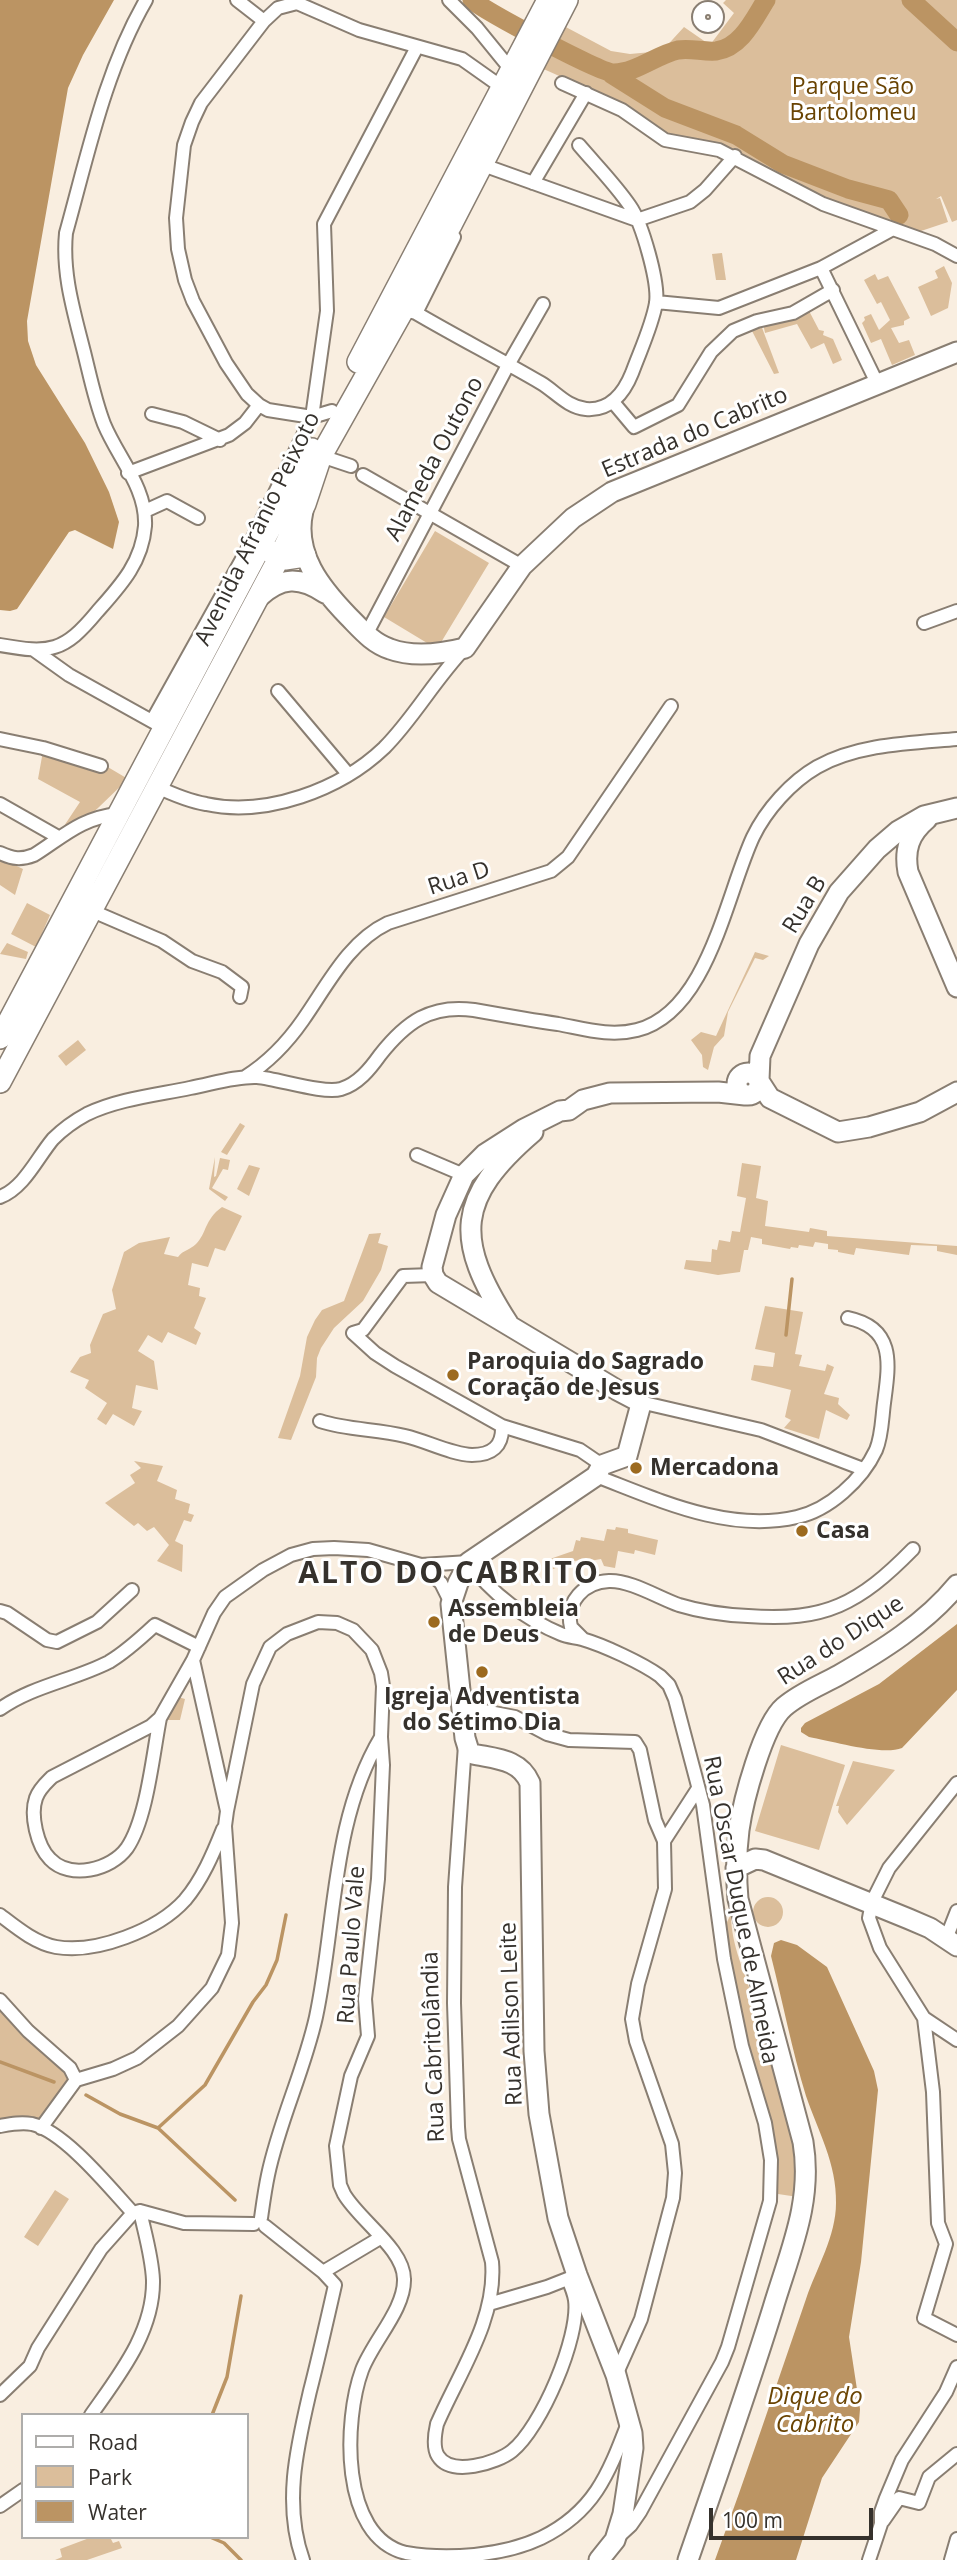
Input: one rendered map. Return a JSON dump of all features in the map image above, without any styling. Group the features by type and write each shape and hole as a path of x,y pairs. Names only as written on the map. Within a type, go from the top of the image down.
{"main road":[{"name":"Avenida Afrânio Peixoto","path":"0,1038 118,814 159,725 283,555 332,411 555,5"},
{"name":"Avenida Afrânio Peixoto","path":"0,1082 155,786 283,555 305,504 321,456 410,311 483,165 516,72"},
{"path":"283,555 285,580"}],"street":[{"path":"0,645 34,650 57,647 72,639 131,572 141,547 145,511 138,488 114,447 99,410 67,283 64,250 66,233 110,81 130,28 146,0"},
{"path":"237,0 264,22"},
{"path":"449,0 516,72"},
{"path":"332,411 312,417 268,410 258,405 226,363 193,301 181,260 176,218 184,145 201,103 264,22 278,8 297,3 355,29 466,61 516,72"},
{"path":"34,650 69,675 159,725 312,417 327,311 324,224 417,47"},
{"path":"562,83 622,110 665,140 703,146 734,156 823,204 934,244 957,256"},
{"path":"533,183 586,93"},
{"path":"410,311 541,383 570,405 587,409 601,408 613,402 626,386 656,302 654,277 632,208 579,145"},
{"path":"483,165 637,220 690,202 705,190 734,156"},
{"path":"656,302 719,308 821,268 893,229"},
{"path":"821,268 878,385"},
{"path":"613,402 634,427 678,405 711,352 733,331 757,321 793,313 832,290"},
{"name":"Alameda Outono","path":"366,635 543,304"},
{"name":"Estrada do Cabrito","path":"155,786 181,798 207,805 243,807 284,802 317,790 348,774 384,748 465,648 522,566 573,518 612,492 957,352"},
{"path":"128,473 220,440 241,426 258,405"},
{"path":"152,414 183,422 220,440"},
{"path":"321,456 351,466"},
{"path":"363,475 522,566"},
{"path":"145,511 167,501 198,518"},
{"path":"283,555 379,645 405,652 444,653 465,648"},
{"path":"257,599 273,584 285,580 301,582 326,593"},
{"path":"924,623 957,611"},
{"path":"278,691 348,774"},
{"name":"Rua D","path":"245,1077 268,1061 288,1040 345,959 369,933 387,923 551,871 559,865 589,828 671,706"},
{"path":"0,739 43,748 101,766"},
{"path":"0,1197 19,1184 61,1131 89,1113 136,1099 245,1077 269,1078 330,1090 343,1089 367,1072 407,1026 422,1017 448,1008 474,1010 605,1034 646,1027 674,1010 690,992 721,923 753,838 767,814 789,790 815,769 843,756 878,748 957,739"},
{"path":"0,804 58,837"},
{"name":"Rua B","path":"752,1086 760,1056 809,944 839,892 877,849 898,831 915,820 957,808"},
{"path":"936,813 913,834 906,852 906,862 957,987"},
{"path":"0,853 17,859 25,858 98,816 118,814"},
{"path":"90,910 162,941 192,961 222,972 242,986 240,997"},
{"path":"510,1326 482,1280 471,1245 471,1217 502,1141 559,1111 569,1110 583,1100 610,1093 718,1092 752,1086 826,1128 846,1132 920,1112 957,1091"},
{"path":"417,1155 464,1175"},
{"path":"494,1159 464,1175 446,1214 432,1267 438,1283 640,1402 761,1430 863,1469"},
{"path":"433,1275 405,1275 363,1330 353,1333 375,1353 424,1384 502,1426 580,1450 599,1471 690,1511 755,1521 795,1517 822,1509 844,1491 877,1447 889,1369 886,1351 878,1333 863,1321 848,1318"},
{"path":"160,1718 147,1728 52,1777 42,1786 33,1809 36,1827 44,1850 59,1866 71,1870 91,1869 111,1862 127,1847 146,1795 160,1718 193,1660 214,1613 225,1597 263,1570 302,1551 323,1548 357,1549 421,1565 469,1562 599,1471 628,1454 641,1408 640,1402"},
{"path":"320,1421 405,1436 472,1455 499,1446 503,1437 502,1426"},
{"path":"584,1639 571,1627 571,1606 580,1593 600,1583 622,1583 679,1605 712,1613 789,1617 829,1611 856,1597 881,1579 913,1549"},
{"path":"451,1604 469,1562"},
{"name":"Rua Oscar Duque de Almeida","path":"469,1562 478,1574 512,1604 562,1634 584,1639 649,1668 665,1680 675,1699 703,1805 724,1959 741,2046 767,2132 772,2160 772,2189 722,2362 640,2512 615,2540"},
{"path":"421,1565 441,1583 451,1604"},
{"name":"Rua do Dique","path":"688,2560 756,2362 801,2215 807,2182 803,2142 741,1916 736,1868 740,1828 757,1761 771,1724 780,1711 796,1698 885,1647 936,1607 957,1585"},
{"path":"0,1611 47,1640 57,1642 97,1622 132,1590"},
{"name":"Rua Cabritolândia","path":"451,1604 465,1738 455,1887 457,2117 459,2139 492,2262 493,2278 489,2304 437,2424 437,2455 450,2465 480,2466 503,2458 528,2434 554,2388 568,2346 576,2303 573,2277"},
{"path":"41,2128 76,2080 113,2069 137,2058 178,2026 212,1988 228,1955 232,1923 225,1826 227,1811 253,1684 270,1647 287,1634 318,1622 349,1627 376,1656 381,1673 381,1737"},
{"path":"0,1709 19,1698 109,1661 155,1625 199,1647"},
{"path":"193,1660 227,1811"},
{"path":"463,1707 515,1717 547,1734 569,1740 635,1742 640,1750 655,1821 664,1841 665,1889 638,1984 632,2019 636,2041 672,2144 674,2189 641,2319 616,2375"},
{"name":"Rua Paulo Vale","path":"260,2222 268,2174 316,2018 348,1816 368,1759 381,1737"},
{"name":"Rua Paulo Vale","path":"381,1737 383,1765 378,1879 365,1999 368,2036 351,2076 335,2146 340,2185 344,2194 398,2258 403,2269 404,2287 400,2301 369,2355 357,2386 350,2462 355,2495 361,2511 385,2542 401,2552 458,2558 515,2548 557,2530 574,2519 591,2499 618,2449 629,2419"},
{"name":"Rua Adilson Leite","path":"465,1738 471,1754 513,1763 522,1769 530,1783 534,2051 539,2114 558,2218 573,2277 616,2375 629,2419 633,2448 623,2514 615,2540 599,2560"},
{"path":"957,1783 889,1868 872,1903 870,1923 880,1948 924,2018 957,2040"},
{"path":"664,1841 697,1790"},
{"path":"0,1915 29,1936 55,1947 95,1946 127,1936 172,1913 185,1900 212,1856 225,1826"},
{"path":"740,1828 751,1847 764,1860"},
{"path":"736,1868 754,1859 764,1860 930,1928 952,1943 957,1911"},
{"path":"0,2000 28,2031 70,2068 76,2080"},
{"path":"924,2018 933,2092 938,2223 952,2246 924,2318 957,2335"},
{"path":"0,2126 22,2123 41,2128 91,2166 136,2212 153,2278 150,2308 130,2359 92,2413"},
{"path":"136,2212 184,2223 260,2222 323,2272 335,2286 297,2448 292,2500 294,2528 303,2560"},
{"path":"0,2395 30,2366 38,2348 101,2249 136,2212"},
{"path":"323,2272 380,2238"},
{"path":"489,2304 573,2277"},
{"path":"881,2524 881,2512 902,2460 946,2392 957,2367"},
{"path":"869,2560 881,2524 900,2498 919,2503 929,2477 957,2455"},
{"path":"0,2506 21,2491"},
{"path":"951,2560 957,2539"}],"green space":[{"name":"Parque São Bartolomeu","path":"726,0 957,0 957,220 952,222 941,196 936,199 940,198 948,222 918,232 825,200 732,149 669,139 620,103 539,67 562,25 611,51 630,54 662,51 684,27 710,45 734,13 723,3"},
{"path":"722,253 726,280 716,280 712,254"},
{"path":"944,266 952,283 948,308 931,316 918,287 938,278 935,271"},
{"path":"875,274 878,280 888,276 910,318 904,321 904,325 891,328 899,343 909,340 915,355 892,365 881,339 871,343 862,323 864,317 871,314 879,330 890,320 881,302 877,304 864,280"},
{"path":"807,307 819,330 824,331 823,335 833,339 842,360 833,364 824,343 811,349 797,324 765,333 763,323"},
{"path":"761,325 779,373 774,374 751,329"},
{"path":"435,531 489,563 437,649 384,617"},
{"path":"43,751 101,763 128,779 69,836 64,826 80,802 38,779"},
{"path":"0,858 23,869 15,895 0,885"},
{"path":"27,903 50,915 36,947 11,934"},
{"path":"7,943 28,952 26,959 0,954"},
{"path":"755,952 769,956 763,960 755,958 728,1012 724,1036 714,1047 708,1070 703,1067 702,1055 691,1040 701,1032 716,1036"},
{"path":"78,1040 86,1050 66,1066 58,1056"},
{"path":"240,1123 245,1126 227,1155 221,1152"},
{"path":"215,1157 214,1177 220,1158 230,1160 228,1170 223,1169 212,1188 228,1197 225,1201 209,1189"},
{"path":"742,1163 761,1166 756,1198 768,1201 765,1226 809,1232 810,1228 827,1231 827,1236 957,1246 957,1255 937,1251 937,1246 911,1245 909,1255 856,1248 854,1255 828,1249 828,1244 815,1242 813,1247 799,1245 798,1248 790,1249 762,1244 762,1239 751,1237 748,1250 744,1250 740,1272 718,1275 684,1269 686,1260 711,1262 712,1249 717,1250 719,1240 730,1242 732,1231 740,1232 746,1198 737,1196"},
{"path":"249,1165 260,1168 249,1196 237,1189"},
{"path":"222,1207 242,1216 225,1251 215,1248 208,1267 192,1263 188,1285 200,1288 199,1296 206,1298 194,1328 201,1333 196,1345 168,1332 162,1343 148,1335 138,1351 154,1361 158,1390 136,1385 132,1408 142,1411 134,1426 113,1414 106,1425 97,1419 107,1403 85,1388 89,1380 70,1372 80,1357 91,1353 90,1345 103,1314 116,1309 112,1290 124,1252 139,1243 170,1237 164,1254 178,1257 196,1244 212,1217"},
{"path":"381,1233 378,1243 388,1246 381,1270 363,1301 334,1328 321,1348 317,1358 316,1377 291,1440 278,1438 300,1376 307,1337 315,1320 322,1310 344,1301 369,1234"},
{"path":"765,1306 803,1312 795,1354 802,1355 799,1366 825,1371 827,1364 834,1367 824,1394 839,1398 838,1404 850,1415 847,1420 826,1410 819,1439 784,1428 791,1420 785,1417 791,1390 751,1380 754,1365 773,1367 775,1353 755,1349"},
{"path":"134,1461 163,1466 157,1481 177,1490 175,1499 190,1504 188,1513 194,1515 191,1522 184,1520 175,1541 183,1545 182,1572 157,1561 169,1545 154,1527 147,1531 138,1523 134,1526 105,1503 135,1483 130,1475 141,1468"},
{"path":"616,1527 628,1529 628,1533 658,1540 655,1555 635,1550 634,1554 618,1551 615,1568 604,1566 601,1559 589,1559 574,1561 569,1566 567,1563 551,1570 547,1560 573,1551 576,1540 580,1541 581,1537 604,1541 607,1529 615,1530"},
{"path":"175,1696 185,1699 180,1720 166,1720"},
{"path":"781,1745 845,1765 819,1850 755,1831"},
{"path":"853,1761 895,1770 847,1825 838,1812 839,1806 836,1806"},
{"path":"768,1897 779,1901 783,1912 779,1923 768,1927 757,1923 753,1912 757,1901"},
{"path":"731,1914 736,1948 790,2125 796,2156 798,2197 778,2194 772,2137 723,1930"},
{"path":"0,2011 68,2076 39,2119 31,2117 0,2120"},
{"path":"55,2190 69,2199 38,2246 24,2237"},
{"path":"87,2539 111,2539 113,2543 119,2541 122,2548 87,2560 55,2560 62,2557 60,2549"}],"water":[{"path":"0,0 114,0 68,88 27,321 28,341 36,365 85,443 109,492 119,522 113,549 75,530 69,532 17,609 10,611 0,610"},
{"path":"957,1624 957,1690 902,1748 882,1750 857,1747 809,1737 801,1732 805,1723 879,1684"},
{"name":"Dique do Cabrito","path":"781,1940 797,1945 827,1967 874,2071 878,2090 861,2262 849,2337 860,2409 859,2422 822,2478 796,2560 715,2560 829,2239 835,2215 835,2189 830,2161 801,2079 771,1956 774,1943"}],"waterway":[{"path":"472,0 543,41 614,73 630,70 678,50 725,49 746,32 766,0"},
{"path":"911,0 957,42"},
{"path":"611,74 665,108 736,135 783,164 848,189 889,200 899,215"},
{"path":"786,1335 792,1279"},
{"path":"158,2128 205,2085 253,2002 266,1985 277,1960 286,1915"},
{"path":"0,2062 54,2082"},
{"path":"86,2095 120,2114 158,2128 235,2200"},
{"path":"213,2413 227,2377 241,2296"},
{"path":"215,2539 224,2543 241,2560"}],"place":[{"name":"Paroquia do Sagrado Coração de Jesus","path":"453,1375"},
{"name":"Mercadona","path":"636,1468"},
{"name":"Casa","path":"802,1531"},
{"name":"Assembleia de Deus","path":"434,1622"},
{"name":"Igreja Adventista do Sétimo Dia","path":"482,1672"}],"district":[{"name":"ALTO DO CABRITO","path":"449,1574"}]}
